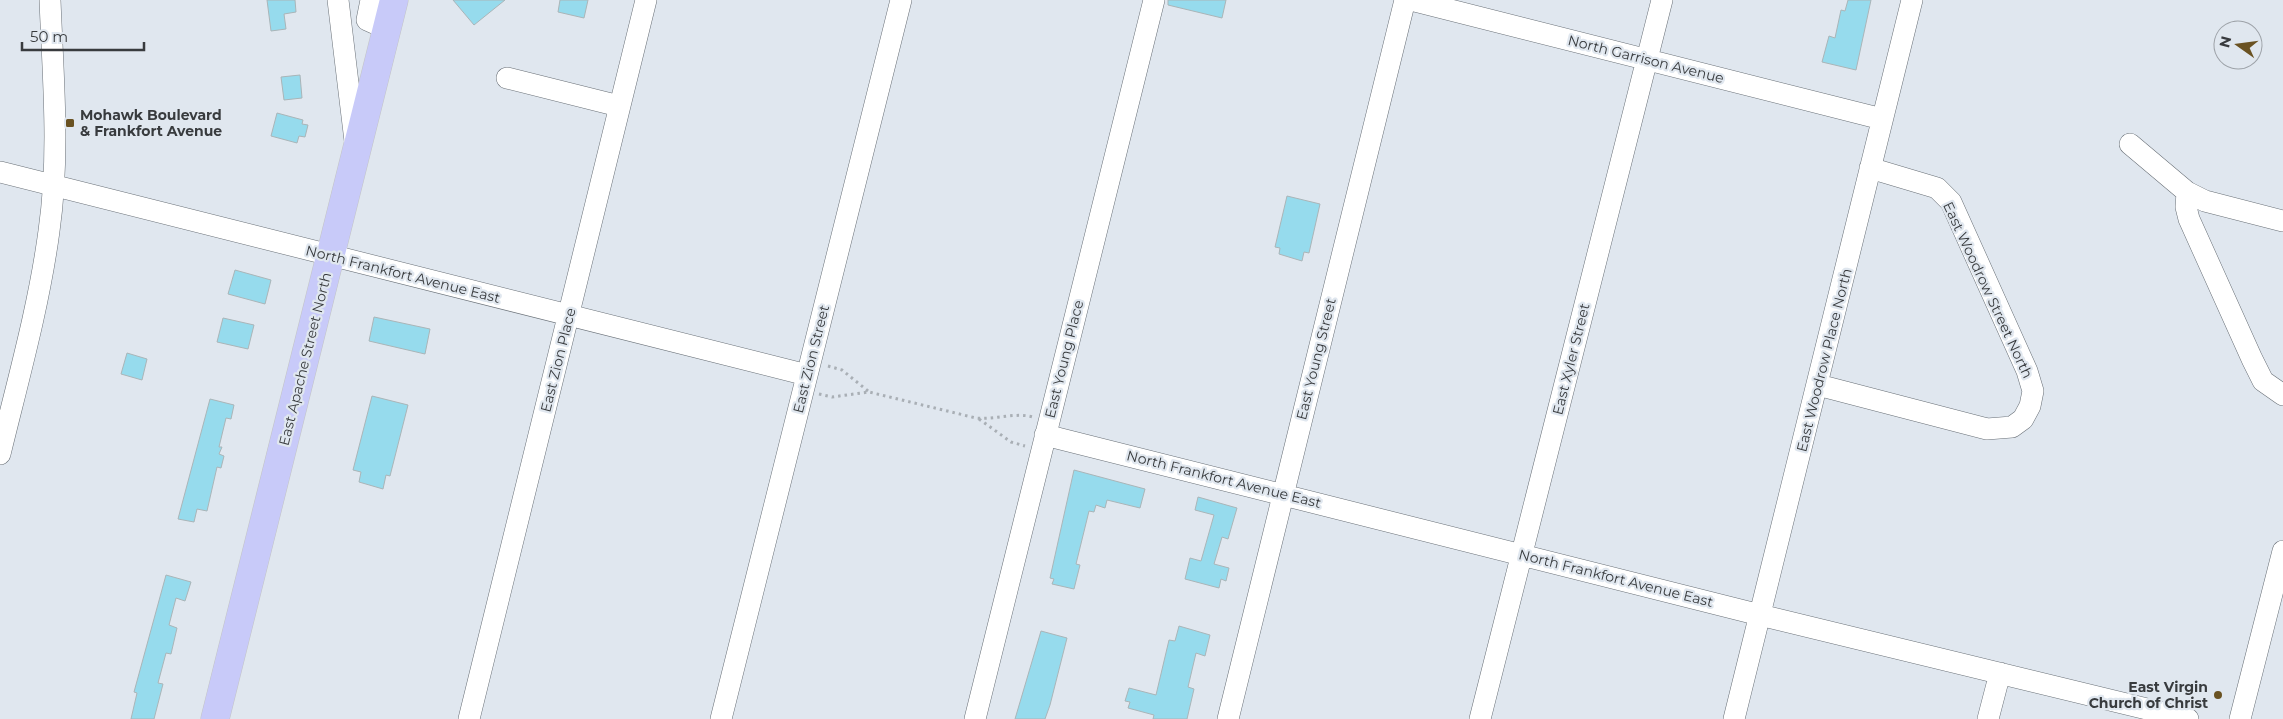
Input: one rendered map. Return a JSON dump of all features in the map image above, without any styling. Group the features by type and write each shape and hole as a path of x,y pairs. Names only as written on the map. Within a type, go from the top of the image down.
{"main road":[{"name":"East Apache Street North","path":"215,719 356,150 375,17 394,0"}],"street":[{"path":"0,454 50,231 56,142 50,0"},
{"path":"338,0 356,150"},
{"name":"East Zion Place","path":"468,719 646,0"},
{"name":"East Zion Street","path":"722,719 900,0"},
{"name":"East Young Place","path":"975,719 1154,0"},
{"name":"East Young Street","path":"1228,719 1405,0"},
{"name":"North Garrison Avenue","path":"1411,0 1882,118"},
{"name":"East Xyler Street","path":"1480,719 1662,0"},
{"name":"East Woodrow Place North","path":"1734,719 1912,0"},
{"path":"506,78 619,106"},
{"path":"2130,144 2187,192 2205,201 2283,221"},
{"name":"East Woodrow Street North","path":"1818,385 1987,429 2012,427 2023,419 2030,406 2033,391 2027,371 1951,202 1938,188 1870,168"},
{"name":"North Frankfort Avenue East","path":"0,172 807,375"},
{"path":"2187,192 2186,207 2189,219 2252,359 2263,381 2283,396"},
{"name":"North Frankfort Avenue East","path":"1045,435 1760,615 2188,719"},
{"path":"2240,719 2283,550"},
{"path":"1988,719 2000,673"}],"path":[{"path":"842,370 869,392"},
{"path":"832,397 869,392 976,418 990,419 1024,415"},
{"path":"976,418 988,424 1011,442"}],"building":[{"path":"267,0 295,0 296,12 284,14 286,29 271,31"},
{"path":"453,0 505,0 474,25"},
{"path":"560,0 588,0 584,18 558,12"},
{"path":"1168,0 1226,0 1222,18 1168,5"},
{"path":"1848,0 1871,0 1856,70 1822,62 1829,36 1835,38 1841,10 1845,11"},
{"path":"300,75 302,98 284,100 281,77"},
{"path":"277,113 303,120 302,124 308,125 305,137 299,136 297,143 271,136"},
{"path":"1287,196 1320,204 1309,253 1304,252 1302,261 1279,254 1280,248 1275,247"},
{"path":"235,270 271,280 265,304 228,294"},
{"path":"374,317 430,329 425,354 369,341"},
{"path":"223,318 254,325 248,349 217,342"},
{"path":"127,353 147,359 142,380 121,374"},
{"path":"372,396 408,405 390,476 386,475 383,489 359,482 361,472 353,470"},
{"path":"210,399 234,405 231,419 226,418 219,447 222,447 219,454 224,456 221,468 217,467 207,511 197,509 194,522 178,519"},
{"path":"1074,470 1145,489 1140,508 1107,500 1105,508 1096,505 1094,512 1089,511 1076,564 1080,565 1074,589 1052,584 1054,579 1050,578"},
{"path":"1198,497 1237,508 1228,539 1222,537 1214,564 1229,568 1226,581 1221,579 1219,588 1185,579 1190,558 1201,561 1214,515 1195,510"},
{"path":"166,575 191,582 185,601 176,598 169,625 177,628 171,654 166,653 158,683 163,684 154,719 131,719 137,693 134,692"},
{"path":"1179,626 1210,635 1205,656 1196,653 1188,687 1194,689 1187,719 1153,719 1154,715 1128,708 1130,702 1125,701 1129,688 1156,695 1169,640 1175,641"},
{"path":"1041,631 1067,638 1050,705 1045,719 1015,719"}],"place":[{"name":"Mohawk Boulevard & Frankfort Avenue","path":"70,123"},
{"name":"East Virgin Church of Christ","path":"2218,695"}]}
